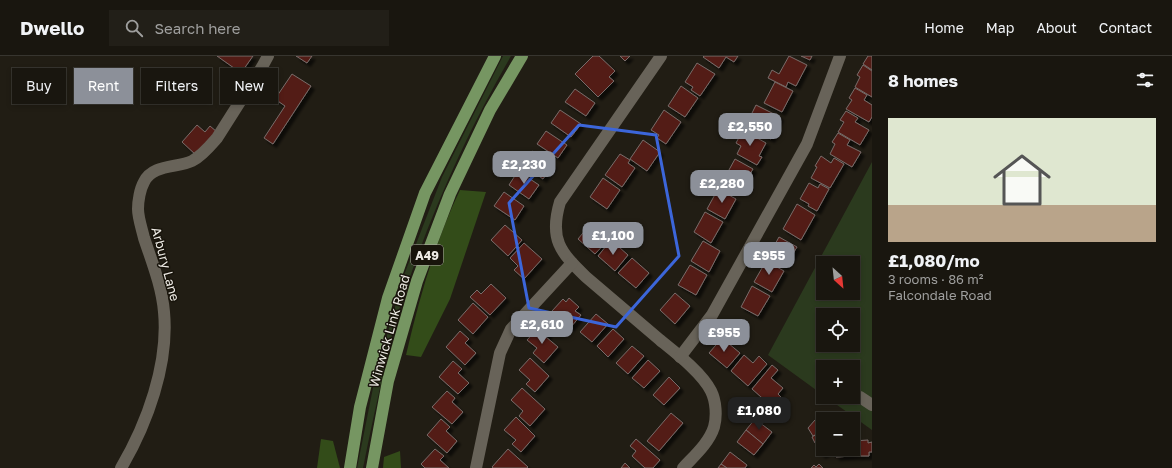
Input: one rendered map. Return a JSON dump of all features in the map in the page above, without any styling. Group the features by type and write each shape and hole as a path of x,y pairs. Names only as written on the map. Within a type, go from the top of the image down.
{"main road":[{"name":"Winwick Link Road","path":"350,468 360,407 388,298 426,193 495,56"},
{"name":"Winwick Link Road","path":"372,468 388,381 417,281 450,194 490,110 522,56"}],"street":[{"name":"Arbury Lane","path":"121,468 134,446 157,380 162,353 164,330 164,311 160,292 141,228 138,209 140,192 144,181 151,174 160,169 191,162 199,157 208,148 217,138 268,56"},
{"path":"660,56 560,202 556,226 557,239 562,251 572,263 680,357 704,380 711,392 715,403 716,415 714,427 709,437 683,468"},
{"path":"680,357 712,315 807,144 840,56"},
{"path":"476,468 500,353 505,341 511,329 572,263"},
{"path":"860,397 872,405"}],"highlighted area":[{"path":"579,125 656,135 679,256 616,327 529,308 509,203"}],"green space":[{"path":"503,56 511,56 493,87 461,152 419,252 393,330 363,468 357,468 375,378 404,275 442,177"},
{"path":"872,162 872,430 860,421 860,412 847,412 836,404 860,404 860,360 816,360 816,390 768,355 816,266 816,300 860,300 860,256 821,256"},
{"path":"460,190 486,192 450,299 421,357 406,355 428,271 435,250"},
{"path":"321,439 333,441 340,468 317,468"},
{"path":"400,451 401,468 383,468 384,457"}],"building":[{"path":"217,56 253,56 245,68 234,68"},
{"path":"296,56 312,56 307,63"},
{"path":"593,56 599,56 615,71 609,77 614,81 598,97 575,74"},
{"path":"620,56 630,56 625,61"},
{"path":"738,56 734,62 726,57 719,68 703,57"},
{"path":"789,56 807,65 796,86 788,82 786,87 768,78 772,70 779,74"},
{"path":"801,56 812,56 810,60"},
{"path":"868,56 872,56 872,70 863,64"},
{"path":"697,63 715,74 700,96 691,90 693,87 685,82"},
{"path":"863,65 872,71 872,97 855,87 860,77 857,75"},
{"path":"292,74 311,86 273,144 264,138 285,106 278,101 278,95"},
{"path":"775,82 793,91 782,112 764,103"},
{"path":"681,86 698,98 685,117 668,106"},
{"path":"855,88 867,95 864,100 872,105 872,117 869,122 846,109 852,100 849,98"},
{"path":"575,89 595,103 586,116 565,102"},
{"path":"756,105 780,117 773,130 775,131 771,139 751,128 755,120 750,117"},
{"path":"560,110 581,124 571,137 551,123"},
{"path":"664,110 681,122 666,144 657,138 659,135 651,130"},
{"path":"846,111 858,118 855,122 869,130 860,145 838,132 844,122 840,120"},
{"path":"197,125 205,132 210,126 217,132 196,155 182,142"},
{"path":"743,130 766,143 759,156 762,157 757,165 737,154 741,146 736,143"},
{"path":"546,131 567,145 558,158 537,144"},
{"path":"838,133 850,140 847,145 861,152 852,167 830,154 835,144 832,142"},
{"path":"643,140 660,152 647,171 630,159"},
{"path":"532,151 553,165 543,179 523,165"},
{"path":"620,154 630,160 628,163 635,168 622,187 605,175"},
{"path":"821,156 831,163 834,158 844,164 830,188 811,178 817,167 815,166"},
{"path":"735,159 753,169 741,189 724,179"},
{"path":"518,171 539,185 529,199 509,185"},
{"path":"603,178 620,190 607,209 590,197"},
{"path":"809,183 818,188 820,184 829,189 817,211 800,199"},
{"path":"718,189 736,199 725,219 707,209"},
{"path":"504,192 524,206 515,220 494,206"},
{"path":"797,204 815,215 801,240 783,229"},
{"path":"705,212 723,222 711,243 694,232"},
{"path":"591,223 609,239 595,254 578,239"},
{"path":"505,225 522,240 508,256 491,240"},
{"path":"779,237 797,247 785,267 768,257"},
{"path":"611,240 628,255 615,271 598,256"},
{"path":"703,241 720,251 709,272 691,261"},
{"path":"524,243 542,259 524,279 514,270 518,266 510,258"},
{"path":"632,258 649,273 636,288 618,273"},
{"path":"766,261 784,271 772,292 754,282"},
{"path":"690,265 707,275 696,295 678,285"},
{"path":"491,284 506,298 490,315 470,297 477,290 481,294"},
{"path":"752,286 770,296 758,316 741,307"},
{"path":"675,293 690,306 675,324 660,310"},
{"path":"569,298 579,307 575,311 581,315 570,328 552,311 563,299 566,302"},
{"path":"473,303 488,317 473,334 458,320"},
{"path":"596,314 608,324 592,342 580,332"},
{"path":"540,326 549,334 546,337 558,347 544,363 533,353 537,348 527,340"},
{"path":"613,329 624,339 608,357 597,346"},
{"path":"460,331 469,339 465,343 476,353 465,365 446,347"},
{"path":"722,338 740,353 727,368 709,353"},
{"path":"632,346 644,356 628,374 616,363"},
{"path":"744,355 753,363 759,356 767,364 748,386 731,371"},
{"path":"530,358 549,376 535,392 526,384 530,380 519,370"},
{"path":"648,360 660,371 644,388 632,378"},
{"path":"453,361 462,369 458,373 469,383 458,394 439,377"},
{"path":"772,365 778,370 771,378 783,388 778,394 784,400 777,408 771,402 769,404 752,389"},
{"path":"669,377 680,388 664,405 653,395"},
{"path":"522,388 545,409 530,426 519,416 523,411 511,400"},
{"path":"447,391 455,398 452,402 463,412 452,424 432,407"},
{"path":"671,413 683,423 659,451 647,441"},
{"path":"516,417 535,436 521,452 512,444 516,440 504,430"},
{"path":"441,419 450,427 446,431 457,441 447,453 427,435"},
{"path":"755,419 772,432 763,444 746,430"},
{"path":"815,420 816,434 813,436 808,428"},
{"path":"746,430 763,444 754,455 737,442"},
{"path":"816,435 816,443 815,443 812,437"},
{"path":"636,439 660,460 653,468 645,468 632,456 636,451 630,446"},
{"path":"868,440 868,443 872,442 872,452 869,452 869,456 860,456 860,441"},
{"path":"435,449 444,456 440,460 449,468 425,468 421,464"},
{"path":"508,449 528,467 493,468 492,467"},
{"path":"730,452 747,465 745,468 727,468 721,464"},
{"path":"625,463 630,468 621,468"},
{"path":"721,464 727,468 718,468"},
{"path":"819,464 823,468 811,468 814,465 816,467"}]}
